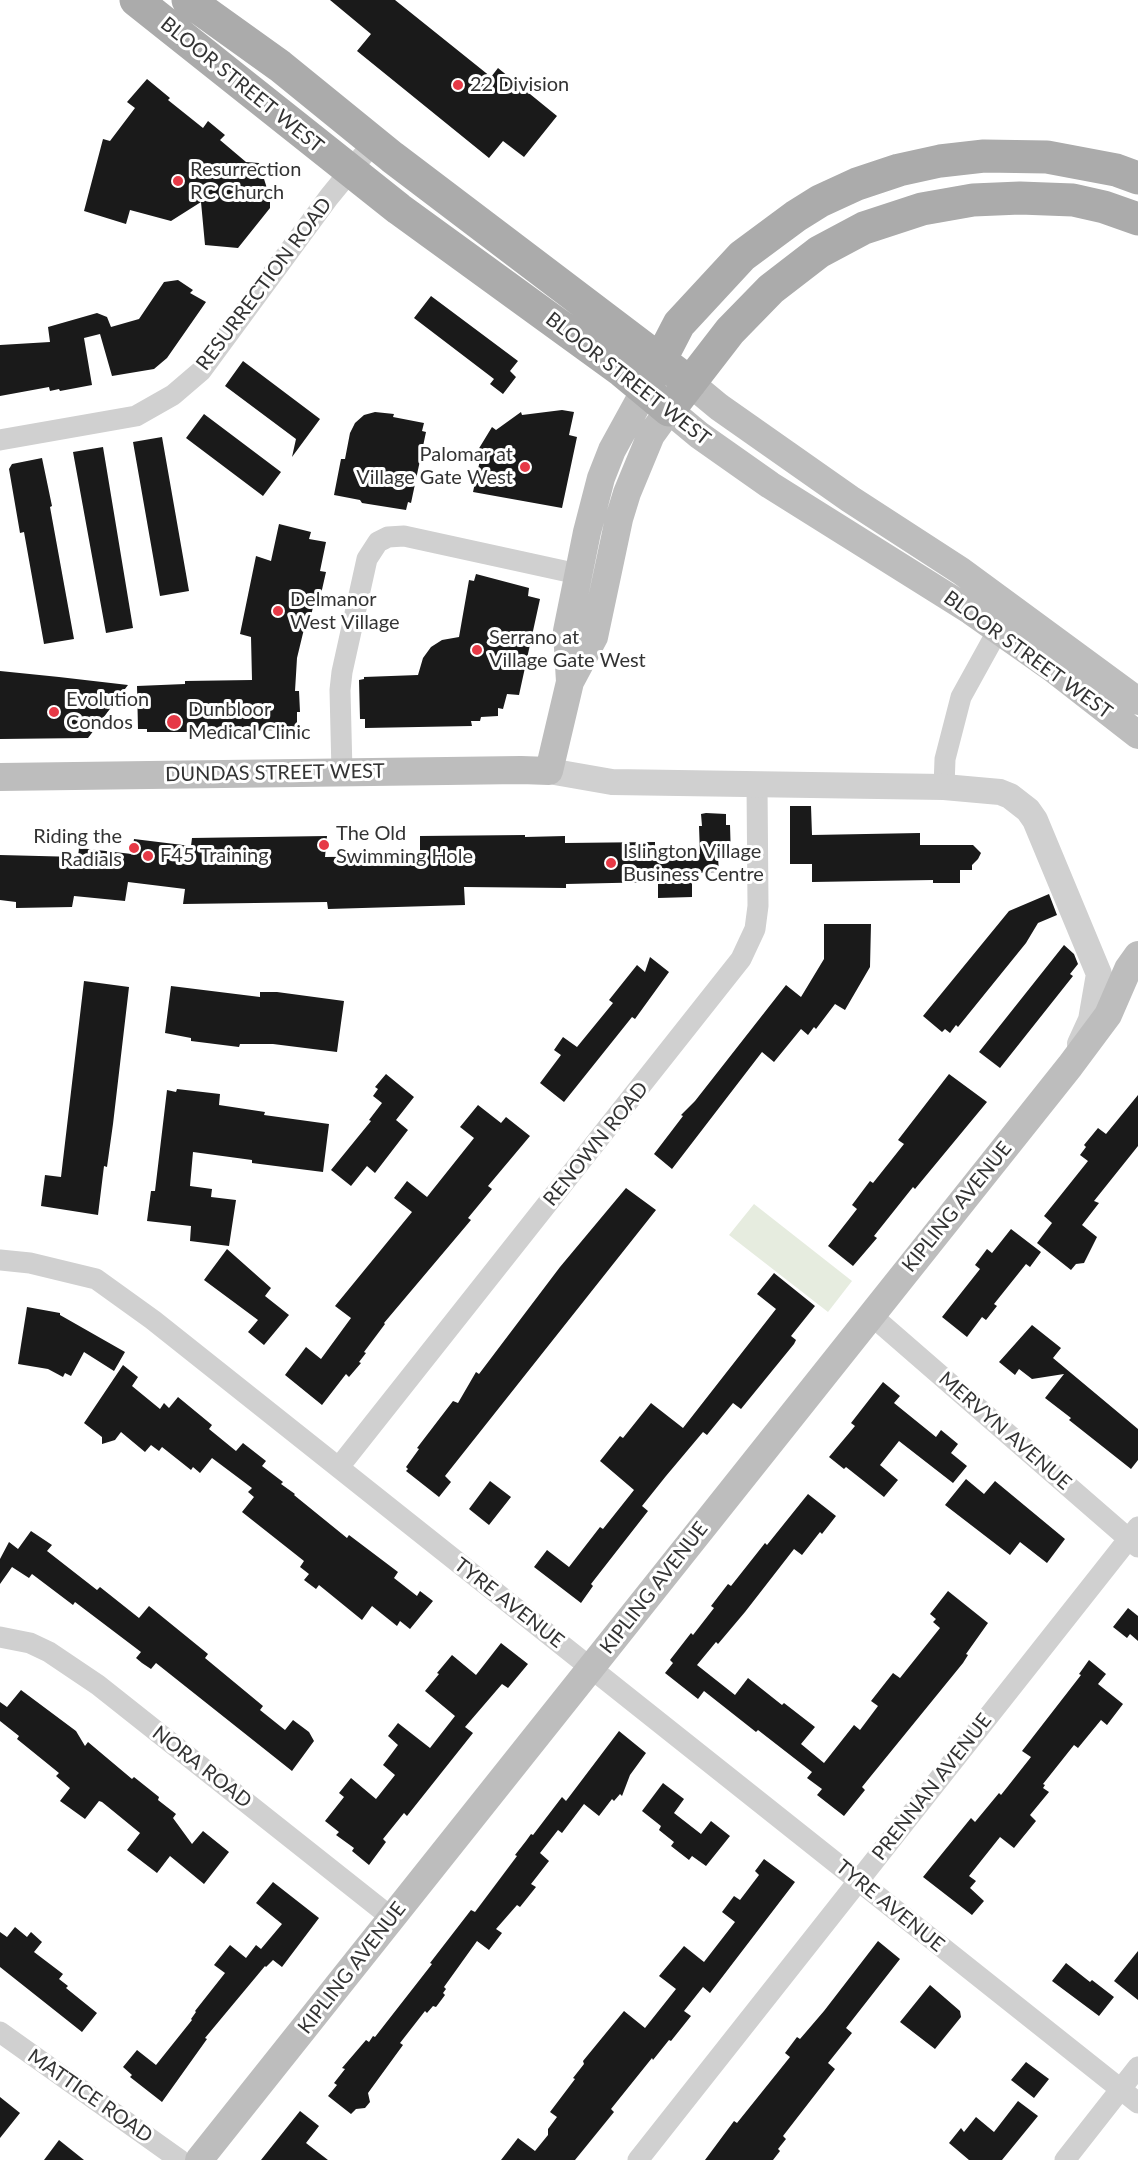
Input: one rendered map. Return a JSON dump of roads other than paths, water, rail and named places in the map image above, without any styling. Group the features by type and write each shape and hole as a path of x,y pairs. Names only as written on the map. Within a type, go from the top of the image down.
{"main road":[{"name":"BLOOR STREET WEST","path":"136,0 399,209 478,265 657,400 699,435 770,484 971,611 1052,668 1138,735"},
{"name":"BLOOR STREET WEST","path":"188,0 280,66 374,142 690,383 850,499 939,556 1003,601 1138,701"},
{"path":"549,771 570,682 594,637 627,493 651,435 660,360 679,324 742,256 795,216 820,201 857,184 940,160 984,156 1047,158 1116,170 1138,178"},
{"path":"570,682 567,630 587,532 601,478 612,450 657,400 690,383 730,331 792,270 841,239 891,218 948,203 1020,198 1073,200 1104,207 1138,219"},
{"name":"DUNDAS STREET WEST","path":"0,777 549,771"},
{"name":"KIPLING AVENUE","path":"199,2160 1070,1066 1108,1015 1128,969 1138,955"},
{"name":"KIPLING AVENUE","path":"1108,1015 1138,996"}],"street":[{"name":"RESURRECTION ROAD","path":"0,440 136,416 173,395 201,371 374,142"},
{"path":"342,772 340,690 342,672 367,559 378,542 388,537 404,536 578,574"},
{"path":"944,787 947,750 961,697 998,630"},
{"name":"DUNDAS STREET WEST","path":"549,771 612,783 944,787 1000,792 1010,796 1028,810 1041,832 1098,974 1091,1020 1070,1066"},
{"name":"RENOWN ROAD","path":"339,1467 741,959 755,929 758,906 757,784"},
{"name":"TYRE AVENUE","path":"0,1260 30,1263 96,1279 153,1320 1138,2103"},
{"name":"MERVYN AVENUE","path":"871,1315 1135,1538"},
{"name":"PRENNAN AVENUE","path":"638,2160 857,1880 1135,1538"},
{"name":"NORA ROAD","path":"0,1637 30,1643 50,1652 98,1685 392,1918"},
{"name":"MATTICE ROAD","path":"0,2032 180,2160"},
{"path":"1065,2160 1138,2067"}],"place":[{"name":"22 Division","path":"458,85"},
{"name":"Resurrection RC Church","path":"178,181"},
{"name":"Palomar at Village Gate West","path":"525,467"},
{"name":"Delmanor West Village","path":"278,611"},
{"name":"Serrano at Village Gate West","path":"477,650"},
{"name":"Evolution Condos","path":"54,712"},
{"name":"Dunbloor Medical Clinic","path":"174,722"},
{"name":"The Old Swimming Hole","path":"324,845"},
{"name":"Riding the Radials","path":"134,848"},
{"name":"F45 Training","path":"148,856"},
{"name":"Islington Village Business Centre","path":"611,863"}]}
